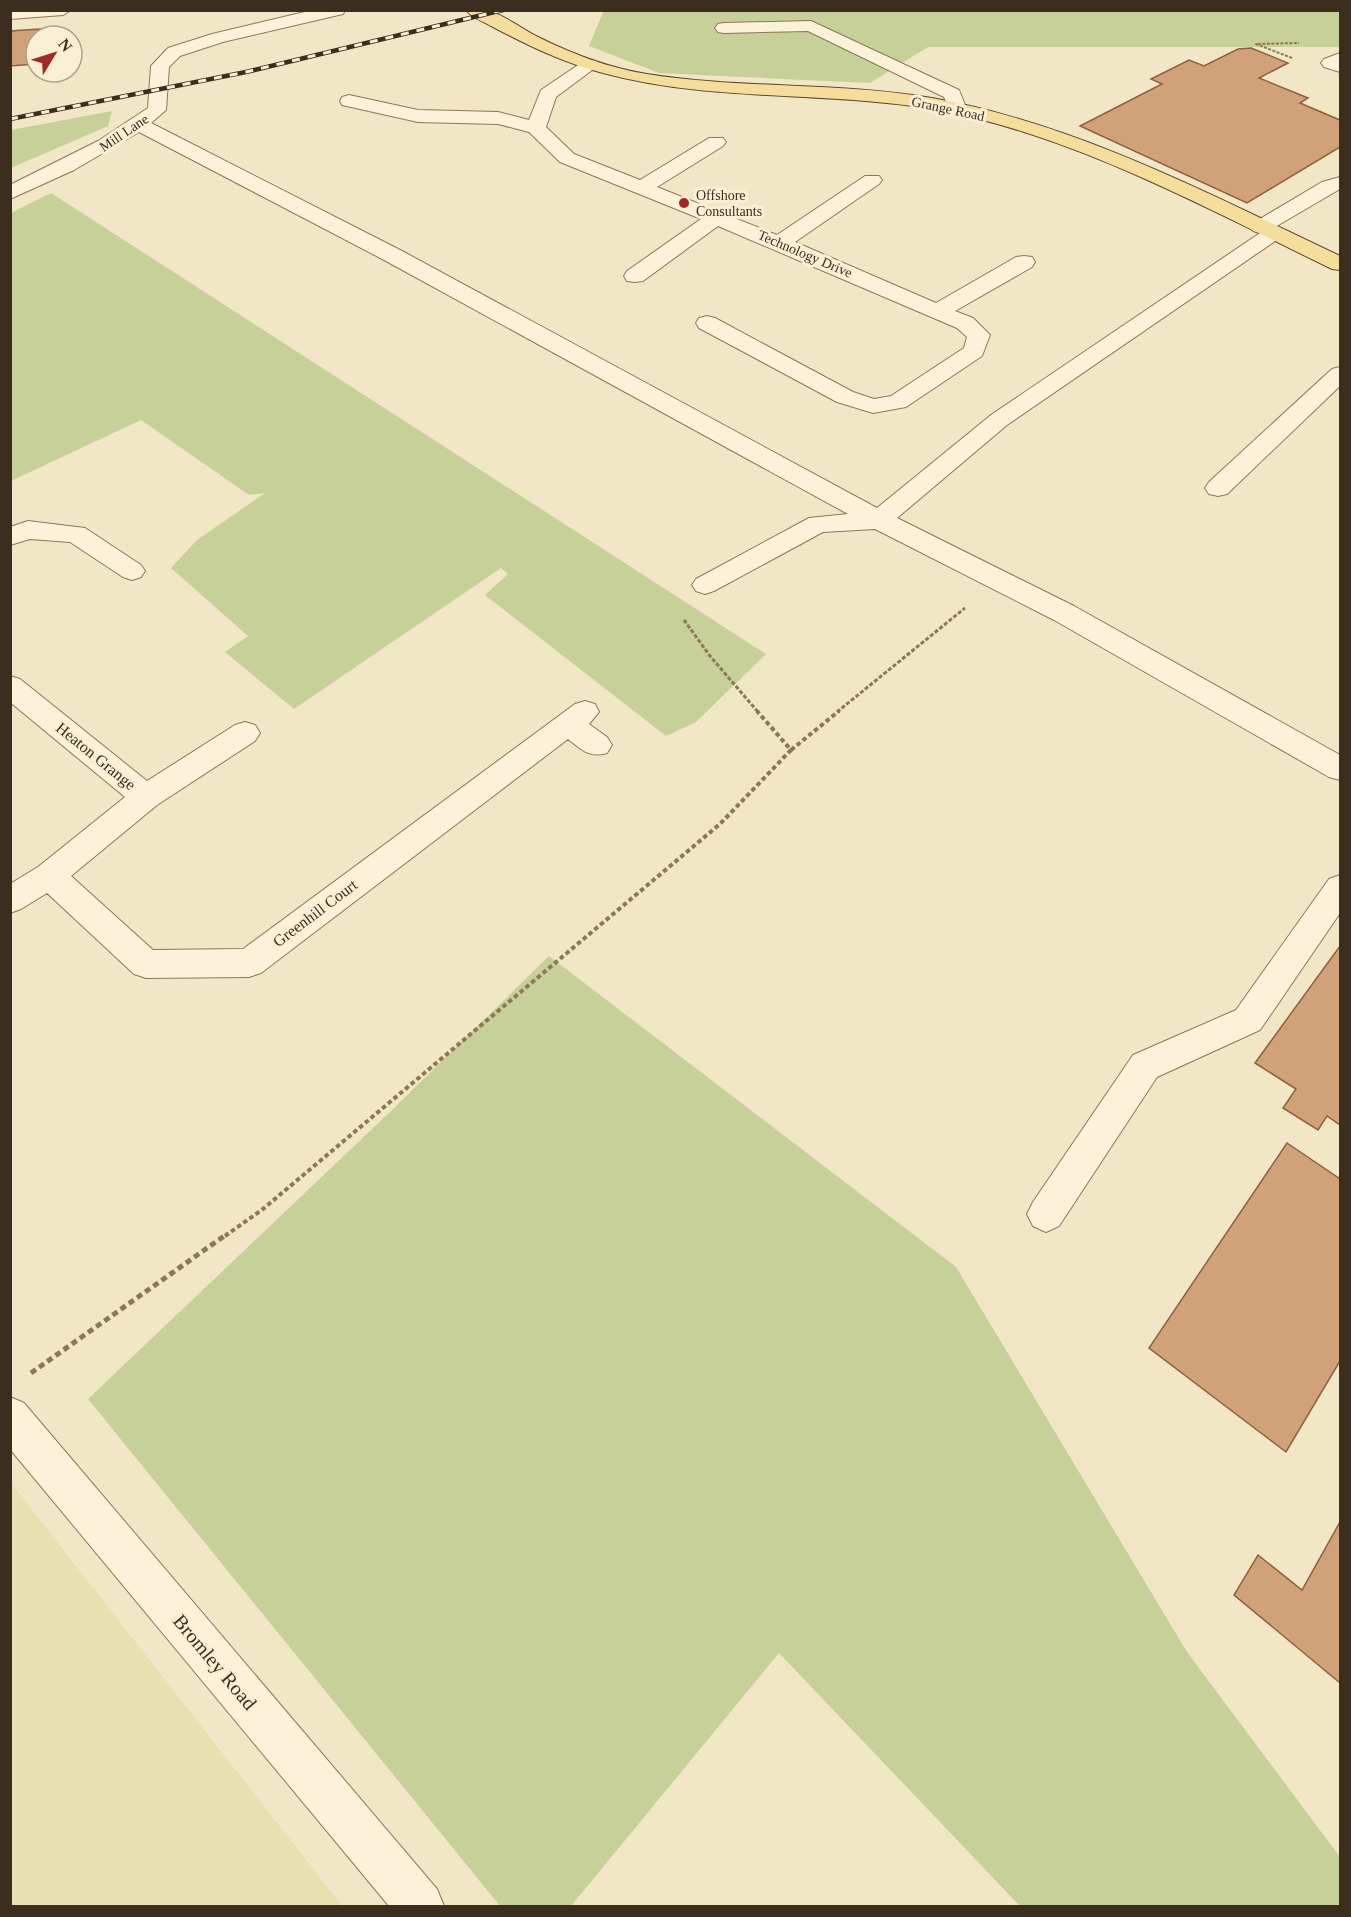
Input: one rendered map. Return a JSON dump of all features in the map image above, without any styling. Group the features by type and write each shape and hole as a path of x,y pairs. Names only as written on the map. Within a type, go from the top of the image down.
{"main road":[{"name":"Grange Road","path":"474,10 532,41 590,64 645,79 762,92 851,94 933,104 1045,132 1148,173 1341,264"},
{"path":"507,10 516,18 532,41"}],"street":[{"path":"10,14 63,10"},
{"name":"Mill Lane","path":"10,193 78,162 157,110 160,66 174,52 218,38 337,10"},
{"path":"724,28 811,26 952,94 958,110"},
{"path":"1341,58 1330,63 1341,67"},
{"path":"349,101 418,116 498,118 536,128 548,94 590,64"},
{"path":"138,124 394,256 879,520 1064,613 1341,769"},
{"name":"Technology Drive","path":"536,128 567,158 780,243 965,323 979,335 974,351 898,402 873,406 845,397 706,323"},
{"path":"642,188 716,142"},
{"path":"780,243 872,180"},
{"path":"705,585 818,524 879,520 999,420 1329,186 1341,183"},
{"path":"636,276 716,218"},
{"path":"937,311 971,294 1024,262"},
{"path":"1218,488 1341,375"},
{"path":"10,537 28,530 76,534 132,571"},
{"name":"Heaton Grange","path":"10,686 146,797 245,733"},
{"name":"Greenhill Court","path":"49,876 146,964 249,963 577,717 597,745"},
{"path":"10,900 49,876 146,797"},
{"path":"1046,1214 1145,1066 1248,1020 1341,888"},
{"name":"Bromley Road","path":"10,1417 420,1906"}],"path":[{"path":"30,1373 263,1209 720,824 791,750 966,608 970,584 959,561"},
{"path":"705,585 680,615 710,656 791,750"}],"shaded area":[{"path":"11,1483 342,1906 11,1906"}],"green space":[{"path":"604,10 1340,11 1340,47 928,47 870,83 659,73 589,46"},
{"path":"112,111 108,126 11,168 11,130"},
{"path":"51,193 766,654 696,722 666,736 485,595 508,574 501,568 294,709 225,652 248,636 171,568 197,540 265,493 249,495 141,420 11,481 11,213"},
{"path":"549,956 956,1267 1187,1652 1340,1857 1340,1906 1020,1906 779,1653 571,1906 500,1906 88,1399 391,1111"}],"building":[{"path":"24,30 24,65 10,66 10,31"},
{"path":"1251,48 1288,63 1259,78 1308,98 1300,103 1340,120 1340,147 1247,203 1080,126 1162,84 1151,79 1189,60 1204,66 1238,49"},
{"path":"1340,946 1340,1125 1327,1116 1318,1130 1283,1108 1296,1089 1255,1063"},
{"path":"1287,1143 1340,1179 1340,1361 1286,1452 1149,1348"},
{"path":"1340,1522 1340,1683 1234,1595 1258,1555 1302,1590"}],"railway":[{"path":"10,119 246,72 503,10"}],"place":[{"name":"Offshore Consultants","path":"684,203"}]}
